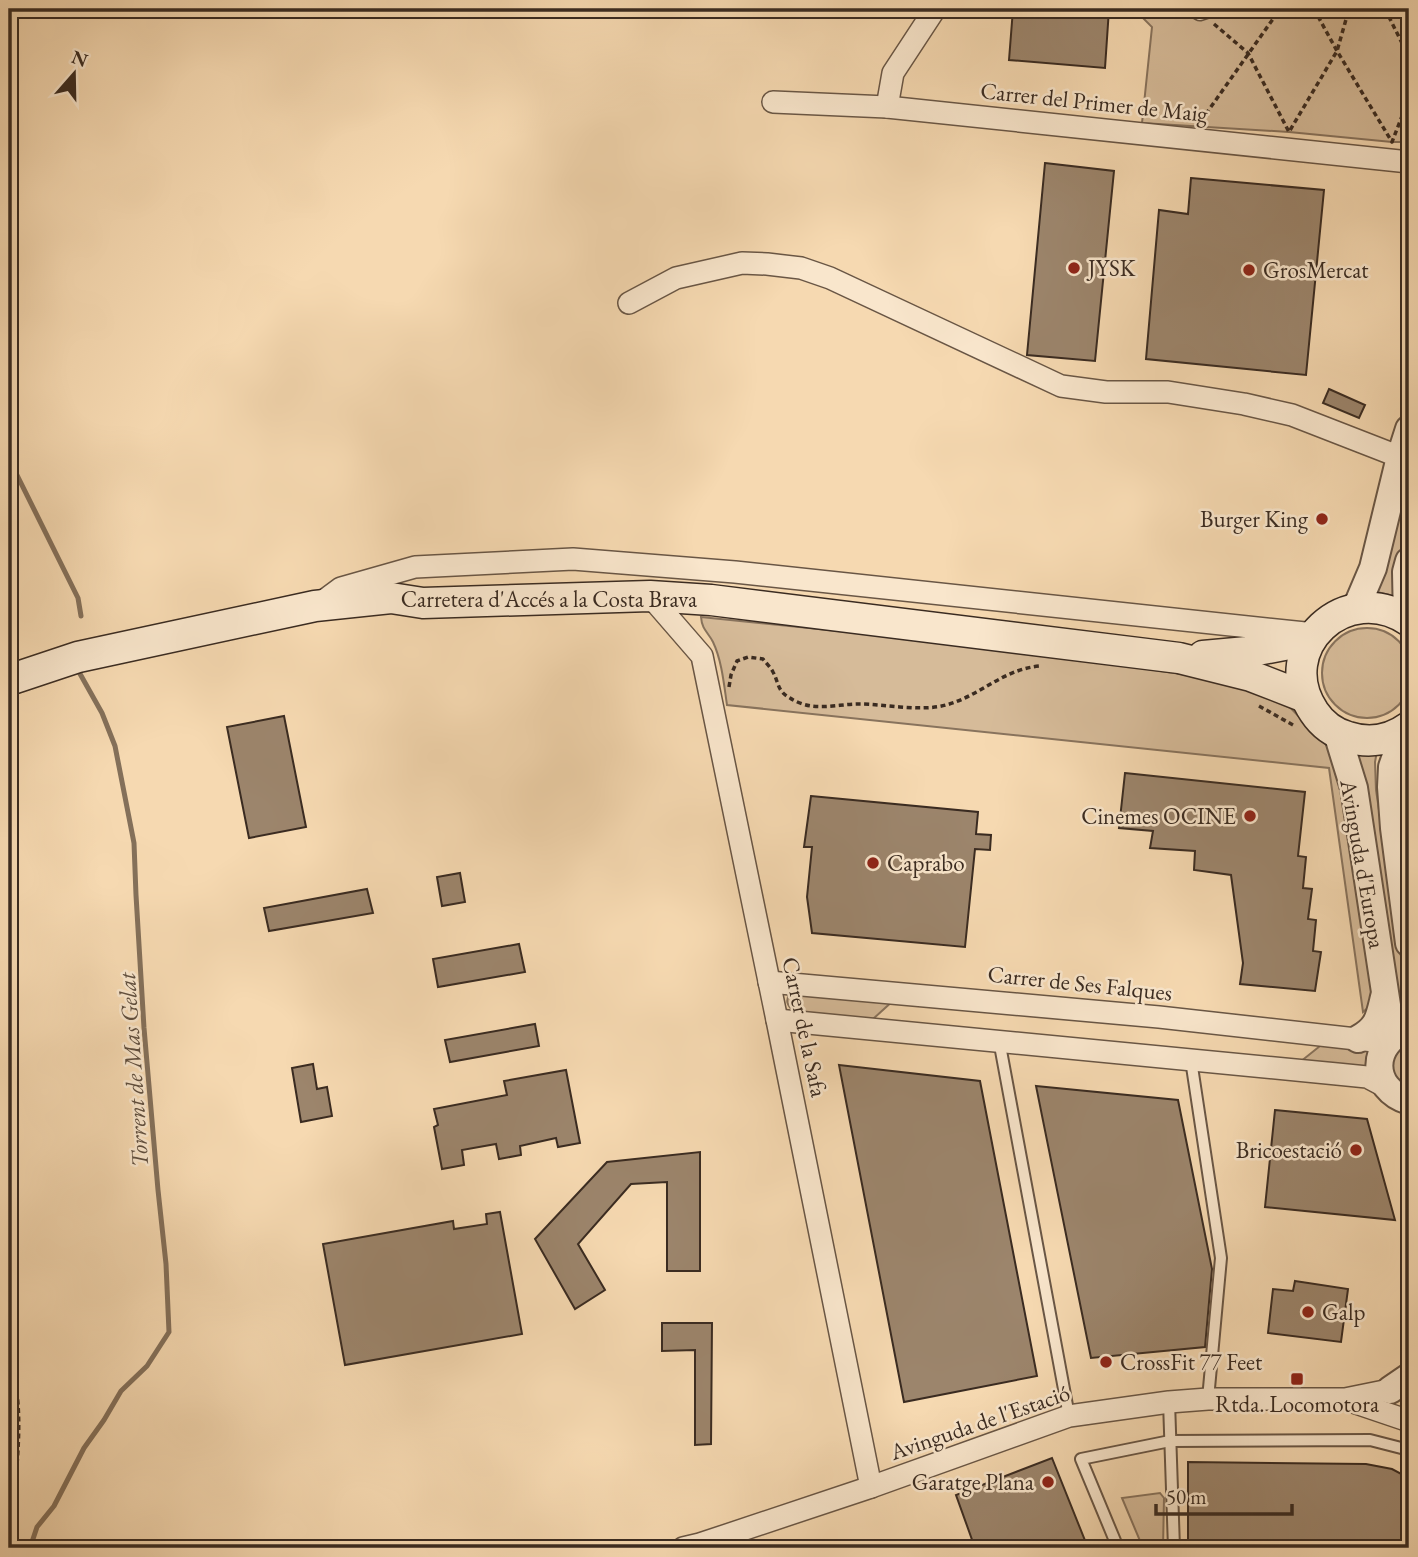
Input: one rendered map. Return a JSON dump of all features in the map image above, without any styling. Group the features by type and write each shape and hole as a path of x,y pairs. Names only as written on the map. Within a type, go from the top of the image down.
{"main road":[{"name":"Carretera d'Accés a la Costa Brava","path":"9,680 78,657 316,606 391,598 423,603 650,596 711,600 1179,658 1251,676 1305,697"},
{"path":"1407,729 1386,738 1366,741 1336,733 1320,720 1305,697 1301,678 1302,665 1312,637 1335,616 1356,608 1369,607 1396,613 1408,620"},
{"name":"Carretera d'Accés a la Costa Brava","path":"1179,658 1247,652 1312,637"}],"street":[{"path":"887,107 894,73 935,9"},
{"name":"Carrer del Primer de Maig","path":"773,102 887,107 1409,162"},
{"path":"629,303 676,278 742,263 801,268 830,278 1061,386 1106,392 1168,392 1244,404 1292,415 1400,457"},
{"path":"1356,608 1373,568 1409,429"},
{"path":"316,606 341,588 415,567 572,559 735,572 1312,637"},
{"path":"1408,620 1406,572 1409,561"},
{"path":"415,567 410,581 423,603"},
{"name":"Carrer de la Safa","path":"650,596 702,656 871,1487"},
{"name":"Avinguda d'Europa","path":"1407,729 1392,767 1391,787 1409,943"},
{"name":"Avinguda d'Europa","path":"1336,733 1354,788 1385,995 1396,1037 1380,1057 1380,1073 1401,1099"},
{"name":"Carrer de Ses Falques","path":"768,982 1010,1003 1359,1039 1396,1037"},
{"path":"1359,1039 1376,1025 1385,995"},
{"path":"777,1020 1367,1077 1401,1099"},
{"name":"Avinguda de l'Estació","path":"683,1548 871,1487 1069,1416 1208,1399 1345,1399 1403,1385"},
{"name":"Avinguda de l'Estació","path":"1345,1399 1409,1421"}],"lane":[{"path":"999,1040 1069,1416"},
{"path":"1191,1060 1221,1258 1208,1399"},
{"path":"1169,1402 1174,1548"},
{"path":"1118,1548 1081,1459 1171,1441 1370,1440 1409,1450"}],"path":[{"path":"1198,125 1280,9"},
{"path":"1314,9 1392,142 1409,98"},
{"path":"1201,10 1248,53 1289,131 1337,51 1349,9"},
{"path":"1385,9 1409,57"},
{"path":"729,690 731,675 737,662 748,657 763,659 773,672 778,687 789,698 808,705 894,705 919,708 945,705 973,694 1005,675 1029,667 1048,666"},
{"path":"1258,706 1299,728"},
{"path":"9,1358 15,1376 20,1433 15,1497 15,1548"}],"shaded area":[{"path":"1134,9 1409,9 1409,142 1142,123 1152,27"},
{"path":"1409,471 1409,523 1404,539 1398,597 1377,592 1385,574"},
{"path":"701,617 986,646 1074,658 1254,685 1280,697 1307,725 1334,745 1377,1000 1363,1012 1329,768 727,705 719,657"},
{"path":"1367,628 1384,631 1399,641 1409,656 1412,673 1409,690 1399,705 1384,715 1367,718 1350,715 1335,705 1325,690 1322,673 1325,656 1335,641 1350,631"},
{"path":"1347,751 1377,751 1376,790 1409,1000 1409,1021 1396,1024"},
{"path":"790,992 895,999 873,1019 794,1012 788,1003"},
{"path":"1409,1041 1409,1087 1396,1078 1391,1063 1395,1053"},
{"path":"1325,1042 1367,1047 1379,1072 1300,1062"},
{"path":"1160,1493 1164,1498 1163,1548 1143,1548 1122,1498"}],"building":[{"path":"1013,9 1109,9 1105,68 1009,60"},
{"path":"1045,163 1114,171 1095,361 1027,355"},
{"path":"1191,178 1324,190 1306,375 1146,359 1159,210 1188,214"},
{"path":"1329,389 1365,405 1359,418 1323,403"},
{"path":"284,716 306,827 249,838 227,727"},
{"path":"1125,773 1305,792 1298,856 1306,857 1303,888 1312,889 1308,919 1316,920 1313,951 1321,952 1315,991 1240,984 1243,963 1231,875 1194,870 1195,851 1150,848 1153,831 1119,828"},
{"path":"811,796 978,812 976,834 991,835 990,850 975,849 965,947 812,933 807,897 812,847 804,847"},
{"path":"460,873 465,902 442,906 437,877"},
{"path":"367,889 373,913 269,931 264,908"},
{"path":"519,944 525,972 438,987 433,959"},
{"path":"535,1024 539,1046 450,1062 445,1040"},
{"path":"313,1064 317,1089 327,1087 332,1116 301,1122 292,1068"},
{"path":"839,1065 980,1081 1037,1376 904,1402"},
{"path":"566,1070 580,1143 558,1147 556,1138 520,1146 521,1155 499,1159 496,1144 462,1150 464,1165 442,1169 434,1127 438,1125 434,1109 507,1095 504,1081"},
{"path":"1036,1086 1178,1100 1212,1269 1205,1347 1091,1358"},
{"path":"1275,1110 1367,1119 1395,1220 1265,1207"},
{"path":"700,1152 700,1271 667,1271 667,1182 631,1184 578,1244 605,1290 575,1309 535,1239 607,1162"},
{"path":"500,1212 522,1334 345,1365 323,1244 453,1221 454,1229 487,1224 486,1214"},
{"name":"Galp","path":"1295,1281 1348,1289 1341,1342 1268,1333 1273,1289 1293,1291"},
{"path":"662,1323 712,1323 711,1444 695,1445 695,1350 662,1351"},
{"path":"1052,1458 1088,1548 975,1548 956,1495"},
{"path":"1188,1462 1366,1464 1392,1469 1409,1478 1409,1548 1188,1548"}],"waterway":[{"name":"Torrent de Mas Gelat","path":"9,21 17,9"},
{"name":"Torrent de Mas Gelat","path":"9,459 78,598 81,616"},
{"name":"Torrent de Mas Gelat","path":"30,1548 37,1527 54,1506 84,1448 121,1391 147,1366 169,1332 166,1264 144,1028 134,843 115,746 102,713 79,672"}],"place":[{"name":"JYSK","path":"1074,268"},
{"name":"GrosMercat","path":"1249,270"},
{"name":"Burger King","path":"1322,519"},
{"name":"Cinemes OCINE","path":"1250,816"},
{"name":"Caprabo","path":"873,863"},
{"name":"Bricoestació","path":"1356,1150"},
{"name":"Galp","path":"1308,1312"},
{"name":"CrossFit 77 Feet","path":"1106,1362"},
{"name":"Rtda. Locomotora","path":"1297,1379"},
{"name":"Garatge Plana","path":"1048,1482"}]}
